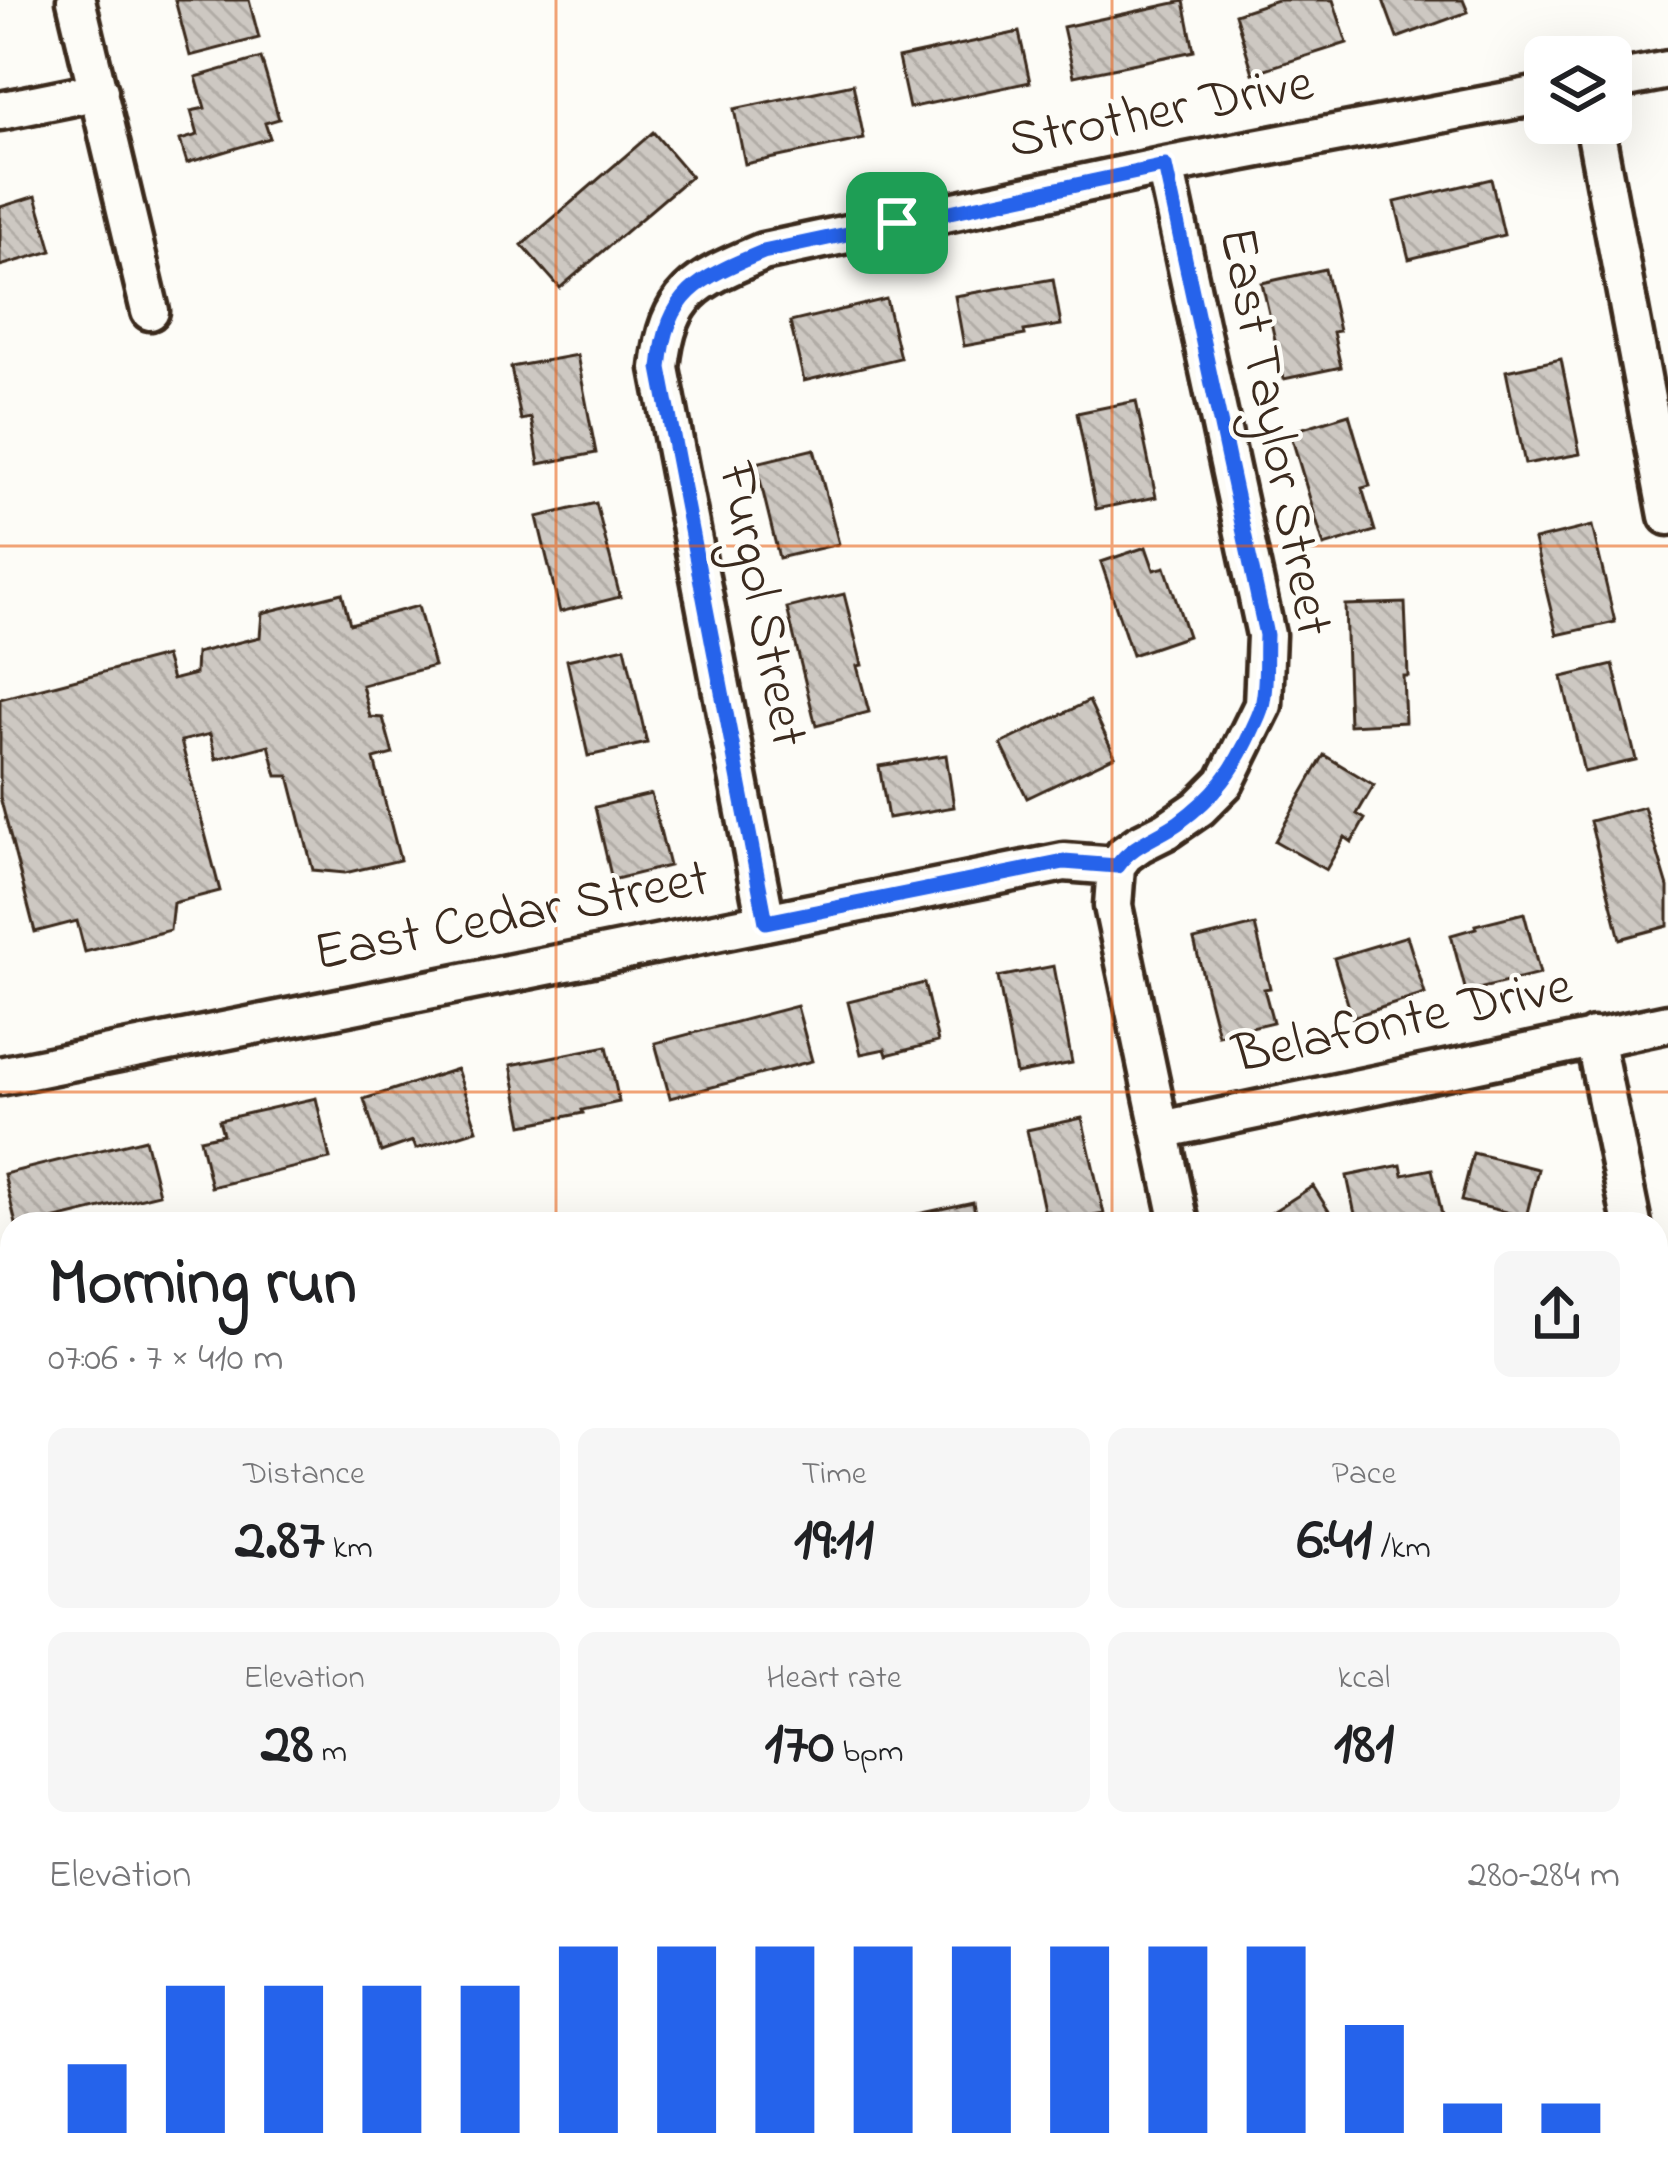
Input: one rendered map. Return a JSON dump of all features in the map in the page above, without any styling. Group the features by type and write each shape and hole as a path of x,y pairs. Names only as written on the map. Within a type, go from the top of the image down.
{"street":[{"path":"76,0 150,311"},
{"path":"1632,77 1668,70"},
{"path":"0,111 99,91"},
{"name":"Strother Drive","path":"674,309 694,287 720,270 763,252 1165,166 1524,98"},
{"path":"1598,144 1668,515"},
{"name":"East Taylor Street","path":"1117,866 1125,854 1183,819 1225,782 1263,705 1266,635 1165,166"},
{"name":"Furgol Street","path":"674,309 663,339 660,368 766,922"},
{"name":"East Cedar Street","path":"0,1076 1064,862 1117,866"},
{"path":"1117,866 1113,906 1178,1212"},
{"name":"Belafonte Drive","path":"1161,1130 1668,1023"},
{"path":"1594,1037 1630,1212"}],"building":[{"path":"175,0 249,0 259,38 190,56"},
{"path":"1277,0 1333,0 1347,43 1253,73 1235,14"},
{"path":"1383,0 1463,0 1468,12 1397,38"},
{"path":"1184,1 1194,51 1074,76 1063,27"},
{"path":"1019,32 1030,82 909,108 898,58"},
{"path":"261,58 279,119 265,123 270,138 187,163 180,140 198,135 191,111 205,108 196,77"},
{"path":"853,84 864,139 745,164 734,109"},
{"path":"653,132 691,176 560,288 522,245"},
{"path":"1491,179 1504,235 1409,259 1395,202"},
{"path":"36,196 52,251 0,266 0,207"},
{"path":"1325,269 1339,331 1333,332 1341,367 1284,379 1262,283"},
{"path":"1053,279 1061,325 964,346 955,296"},
{"path":"886,299 900,358 804,381 790,322"},
{"path":"577,355 596,453 539,464 531,418 521,420 511,367"},
{"path":"1561,359 1580,454 1525,464 1506,371"},
{"path":"1136,401 1156,497 1096,509 1077,413"},
{"path":"1349,414 1370,486 1362,488 1375,531 1324,546 1290,432"},
{"path":"814,449 839,544 779,558 756,463"},
{"path":"596,503 620,597 560,612 537,517"},
{"path":"1592,526 1615,622 1557,635 1534,540"},
{"path":"1146,547 1154,570 1165,567 1188,636 1132,655 1101,562"},
{"path":"342,593 350,624 418,606 434,666 362,685 370,717 383,718 393,754 374,759 400,860 345,873 313,870 289,776 277,776 269,745 216,759 210,734 181,741 220,891 173,903 170,930 85,952 77,921 35,932 0,797 0,699 165,656 172,680 195,674 196,653 260,637 262,613"},
{"path":"844,594 869,712 816,726 787,608"},
{"path":"1405,603 1405,722 1349,725 1345,605"},
{"path":"625,647 647,743 588,756 567,660"},
{"path":"1613,665 1636,760 1584,772 1562,677"},
{"path":"1089,701 1115,756 1027,798 1001,744"},
{"path":"946,755 954,807 888,818 879,766"},
{"path":"1324,755 1374,785 1357,814 1365,819 1352,842 1345,837 1326,870 1275,841"},
{"path":"651,794 669,866 612,880 595,807"},
{"path":"1644,807 1668,887 1668,926 1620,939 1590,821"},
{"path":"1524,913 1540,974 1466,992 1451,935"},
{"path":"1255,925 1273,1022 1218,1035 1194,940"},
{"path":"1407,936 1425,994 1352,1017 1334,958"},
{"path":"1054,966 1072,1063 1016,1074 998,977"},
{"path":"924,983 938,1042 887,1055 885,1049 861,1054 848,1002"},
{"path":"797,1006 812,1061 670,1098 655,1043"},
{"path":"607,1046 619,1102 523,1125 511,1065"},
{"path":"457,1069 477,1130 416,1149 413,1141 381,1152 364,1099"},
{"path":"316,1098 330,1159 211,1187 200,1139 223,1134 219,1120"},
{"path":"1082,1118 1104,1212 1044,1212 1027,1130"},
{"path":"145,1139 159,1194 85,1212 13,1212 4,1174"},
{"path":"1473,1153 1538,1169 1527,1212 1461,1201"},
{"path":"1401,1165 1403,1175 1432,1169 1441,1212 1354,1212 1347,1176"},
{"path":"1313,1186 1329,1212 1272,1212"},
{"path":"973,1202 975,1212 927,1212"}],"route":[{"path":"1165,166 1266,635 1263,705 1225,782 1198,808 1125,854 1117,866 1064,862 766,922 660,368 663,339 674,309 694,287 720,270 763,252 897,223 1165,166"}]}
